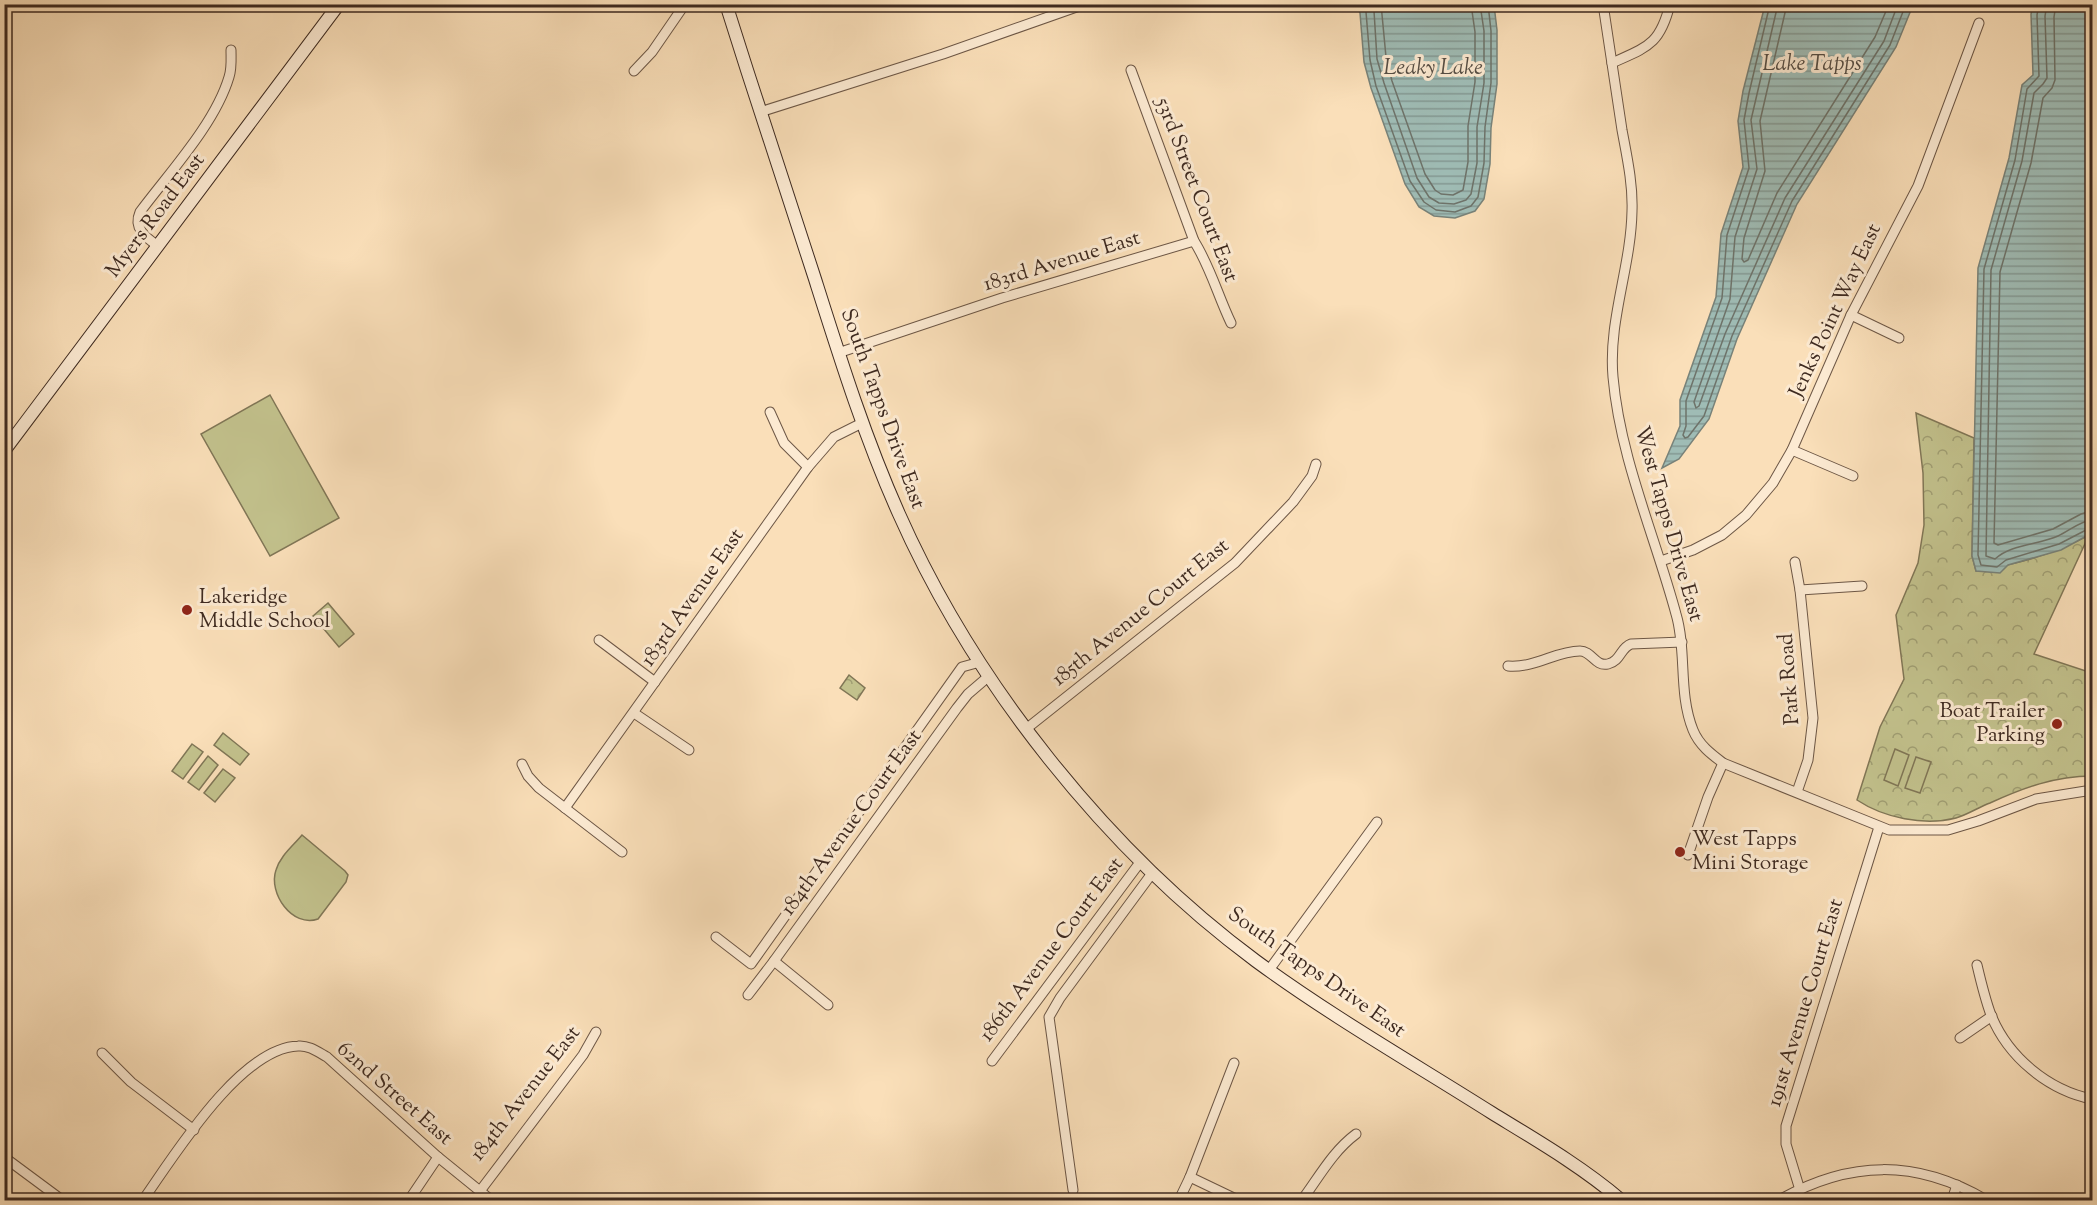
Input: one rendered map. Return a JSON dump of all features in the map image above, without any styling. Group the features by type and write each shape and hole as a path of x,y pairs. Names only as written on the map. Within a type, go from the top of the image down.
{"street":[{"name":"Myers Road East","path":"4,451 339,4"},
{"path":"634,71 652,52 685,4"},
{"name":"South Tapps Drive East","path":"726,4 838,353 874,456 912,542 943,601 989,676 1026,729 1079,793 1141,861 1212,926 1269,970 1326,1009 1560,1156 1620,1200"},
{"path":"760,112 943,54 1084,4"},
{"name":"West Tapps Drive East","path":"1604,4 1629,170 1632,208 1631,238 1613,340 1613,379 1630,462 1677,614 1682,642 1686,698 1693,731 1703,747 1723,763 1889,831 1948,830 2036,799 2092,790"},
{"path":"1612,63 1650,45 1664,25 1670,4"},
{"name":"Jenks Point Way East","path":"1661,561 1708,543 1735,525 1767,492 1792,450 1851,315 1918,186 1979,23"},
{"path":"158,246 148,239 137,226 136,220 191,144 220,97 229,77 231,50"},
{"name":"53rd Street Court East","path":"1131,70 1194,241 1202,254 1221,304 1231,323"},
{"name":"183rd Avenue East","path":"838,353 1002,298 1194,241"},
{"path":"1851,315 1899,338"},
{"path":"770,412 784,443 807,467"},
{"name":"183rd Avenue East","path":"566,808 807,467 834,437 862,423"},
{"path":"1792,450 1853,476"},
{"name":"185th Avenue Court East","path":"1026,729 1235,563 1293,502 1312,476 1316,464"},
{"name":"Park Road","path":"1795,562 1813,718 1808,760 1797,792"},
{"path":"1800,590 1862,586"},
{"path":"599,640 655,682"},
{"path":"1508,666 1520,667 1581,651 1588,653 1598,663 1608,665 1618,660 1623,650 1631,644 1682,642"},
{"path":"716,937 751,964 962,667 980,662"},
{"name":"184th Avenue Court East","path":"748,995 957,708 968,694 989,676"},
{"path":"634,713 689,750"},
{"path":"1688,855 1708,797 1723,763"},
{"path":"522,764 528,776 539,788 622,852"},
{"path":"1269,970 1377,822"},
{"name":"191st Avenue Court East","path":"1800,1190 1786,1144 1786,1126 1878,827"},
{"name":"186th Avenue Court East","path":"992,1061 1141,861"},
{"name":"186th Avenue Court East","path":"1074,1190 1049,1017 1060,998 1153,872"},
{"path":"774,961 828,1005"},
{"path":"1977,965 1992,1016 2003,1038 2027,1066 2068,1092 2092,1099"},
{"path":"1960,1038 1992,1016"},
{"name":"184th Avenue East","path":"596,1032 583,1055 478,1189 596,1032"},
{"name":"62nd Street East","path":"194,1130 218,1098 251,1067 284,1048 306,1046 327,1057 438,1157 491,1200"},
{"path":"102,1053 131,1082 194,1130 143,1200"},
{"path":"1179,1200 1234,1063"},
{"path":"1302,1200 1344,1143 1356,1134"},
{"path":"4,1157 56,1199"},
{"path":"409,1200 438,1157"},
{"path":"1779,1200 1849,1172 1876,1169 1934,1176 1986,1200"},
{"path":"1190,1177 1238,1200"},
{"path":"1952,1200 1957,1185"}],"green space":[{"path":"270,395 339,518 270,556 201,434"},
{"path":"1916,413 1974,438 1972,556 1976,571 2034,558 2089,535 2034,654 2092,673 2092,776 2065,778 2040,784 1960,817 1931,821 1892,816 1857,800 1880,727 1904,679 1896,615 1918,563 1924,525 1923,473"},
{"path":"328,603 354,634 339,647 313,616"},
{"path":"849,675 865,688 857,700 840,688"},
{"path":"223,733 249,754 240,765 214,745"},
{"path":"192,744 203,752 183,779 172,771"},
{"path":"1895,749 1909,755 1898,786 1884,780"},
{"path":"208,756 218,765 199,790 188,782"},
{"path":"1916,757 1931,762 1920,793 1905,788"},
{"path":"223,769 235,778 215,802 204,793"},
{"path":"302,835 348,875 346,882 318,919 308,920 291,914 279,898 274,879 280,860"}],"water":[{"name":"Leaky Lake","path":"1356,5 1494,5 1497,30 1497,84 1491,128 1490,164 1484,199 1475,211 1455,218 1434,216 1419,207 1405,184 1371,88 1364,62 1360,13"},
{"name":"Lake Tapps","path":"1765,5 1913,5 1896,47 1797,204 1737,339 1709,419 1679,459 1662,468 1680,426 1680,400 1716,297 1721,234 1743,167 1738,121 1743,91"},
{"path":"2033,5 2092,5 2092,533 2061,550 2008,565 2000,573 1976,571 1972,556 1978,268 2009,158 2022,85 2033,75 2031,14"}],"place":[{"name":"Lakeridge Middle School","path":"187,610"},
{"name":"Boat Trailer Parking","path":"2057,724"},
{"name":"West Tapps Mini Storage","path":"1680,852"}]}
